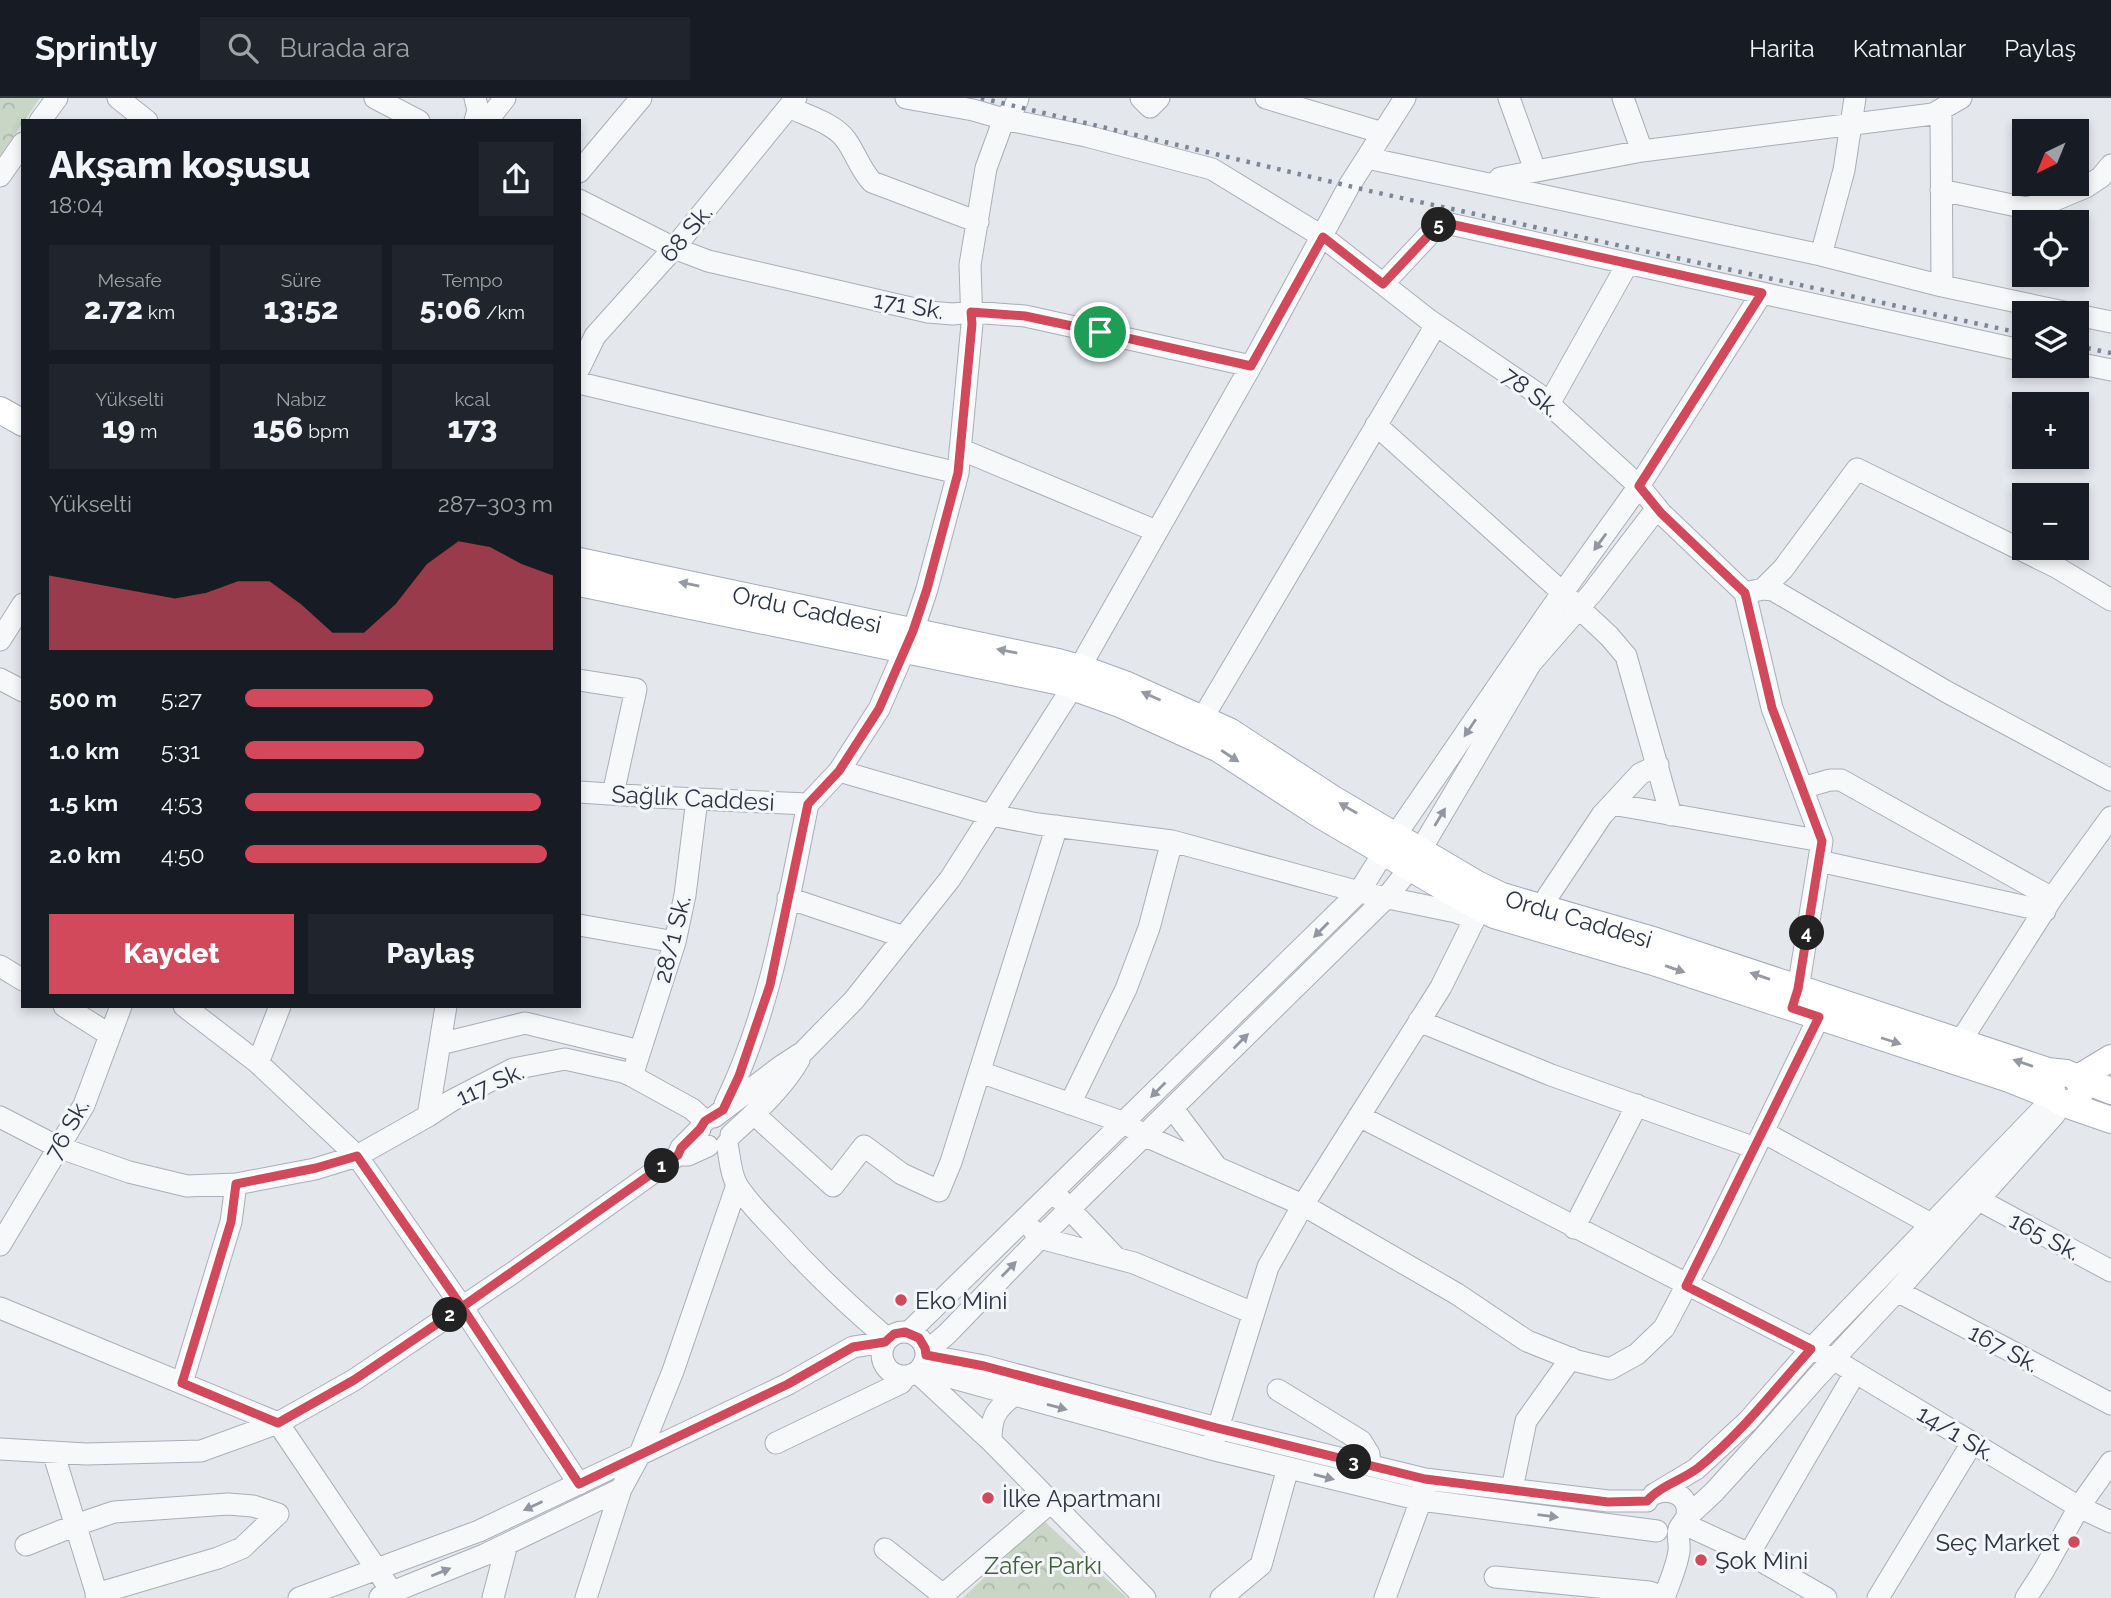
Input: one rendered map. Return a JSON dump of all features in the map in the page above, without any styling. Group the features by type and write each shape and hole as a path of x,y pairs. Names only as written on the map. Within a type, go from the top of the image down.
{"main road":[{"path":"0,393 21,404"},
{"path":"0,410 21,422"},
{"name":"Ordu Caddesi","path":"581,561 909,641"},
{"name":"Ordu Caddesi","path":"581,583 909,641 1058,662 1075,677 1120,704 1219,749 1322,816 1390,844"},
{"name":"Ordu Caddesi","path":"1075,677 1127,685 1229,731 1333,799 1390,844 1415,859 1502,896 1656,941 1795,999"},
{"name":"Ordu Caddesi","path":"1415,859 1477,914 1494,915 1650,961 1795,999 2009,1079 2111,1091"},
{"name":"Ordu Caddesi","path":"1822,1008 1960,1042 2048,1071 2111,1120"},
{"path":"2064,1085 2111,1040"},
{"path":"2064,1085 2111,1058"}],"street":[{"path":"41,119 57,98"},
{"path":"118,98 144,119"},
{"path":"375,98 415,119"},
{"path":"474,98 478,110 476,119"},
{"path":"489,119 505,98"},
{"path":"581,171 641,98"},
{"name":"78 Sk.","path":"906,98 1086,136 1212,169 1323,237 1436,324 1538,394 1639,486 1657,508 1754,591"},
{"path":"715,1131 739,1076 770,985 808,804 839,771 879,709 909,641 927,589 958,473 972,324 971,265 986,168 1004,119 1018,98"},
{"path":"1141,98 1150,107 1159,98"},
{"path":"1266,98 1383,133"},
{"path":"0,1450 86,1454 201,1451 278,1423 354,1380 678,1155 688,1155 780,1067 803,1052 854,1000 904,937 950,879 991,815 1075,677 1323,237 1349,186 1405,98"},
{"path":"1509,98 1535,170"},
{"path":"1623,98 1642,151"},
{"path":"1821,256 1844,170 1855,98"},
{"path":"1494,185 1500,178 1642,151 1933,114 1961,98"},
{"path":"792,103 845,139 863,172 872,181 978,222"},
{"name":"68 Sk.","path":"581,365 595,336 674,248 792,103"},
{"path":"1941,110 1942,286"},
{"path":"9,174 21,147"},
{"path":"1367,158 1821,256 2013,301"},
{"path":"1941,190 2026,208 2077,191 2101,177 2111,164"},
{"name":"171 Sk.","path":"581,201 674,248 708,261 928,312 1025,316 1251,366"},
{"path":"1383,284 1441,222 2012,348"},
{"path":"1549,404 1628,263"},
{"path":"909,1332 1359,892 1639,486 1762,293"},
{"path":"2089,317 2111,322"},
{"path":"1202,719 1436,324"},
{"path":"2089,365 2111,370"},
{"path":"581,383 958,473"},
{"path":"1376,425 1563,593 1609,636 1626,656 1671,815"},
{"path":"961,449 1156,531"},
{"path":"1754,591 1783,569 1857,469 2056,567 2111,600"},
{"path":"776,1443 901,1383 1040,1238 1386,898 1415,859 1531,663 1579,608 1657,508"},
{"path":"1754,591 1773,590 1947,692 2111,780"},
{"path":"1754,591 1772,708 1802,788 1821,851 1795,999"},
{"path":"0,640 21,607"},
{"path":"0,679 21,690"},
{"path":"581,680 636,690 612,794"},
{"path":"1541,908 1602,815 1640,774 1658,765"},
{"path":"839,771 991,815 1172,841 1359,892 1477,914 1441,987 1303,1205 1268,1267 1211,1450"},
{"path":"1802,788 1830,780 1841,780 2048,905"},
{"name":"Sağlık Caddesi","path":"581,792 808,804"},
{"name":"28/1 Sk.","path":"632,1076 675,942 685,895 697,799"},
{"path":"1612,804 1671,815 2048,905"},
{"path":"1960,1042 2048,905 2111,817"},
{"path":"754,1114 833,1186 864,1146 902,1174 939,1191 951,1162 1057,826"},
{"path":"1070,1104 1126,989 1149,928 1172,841"},
{"path":"788,898 904,937"},
{"path":"581,925 675,942"},
{"path":"0,966 21,980"},
{"path":"67,1008 110,1035"},
{"name":"76 Sk.","path":"0,1245 84,1104 120,1008"},
{"path":"187,1008 258,1063 357,1156 462,1307 579,1484"},
{"path":"258,1063 279,1008"},
{"path":"428,1116 446,1008"},
{"path":"980,1072 1125,1123 1145,1136 1303,1205 1457,1294 1527,1341 1610,1369 1637,1354 1664,1328 1822,1008"},
{"path":"1419,1021 1637,1105 1759,1140 1931,1224"},
{"path":"440,1044 524,1023 640,1051"},
{"path":"715,1131 754,1114 790,1074 803,1052"},
{"name":"117 Sk.","path":"0,1117 58,1147 129,1172 187,1186 236,1184 316,1168 357,1156 451,1101 513,1069 565,1059 623,1072 692,1109 715,1131 723,1165 766,1220 816,1274 887,1340"},
{"path":"919,1365 1014,1395 1211,1450 1421,1500 1668,1533 1683,1523 1739,1465 2053,1118 2064,1085"},
{"path":"1657,1531 1647,1521 1645,1514 1652,1497 1696,1469 1740,1430 1811,1349 2064,1085"},
{"path":"1574,1227 1637,1105"},
{"path":"1172,1109 1217,1168"},
{"name":"14/1 Sk.","path":"1359,1116 1686,1286 1833,1359 2078,1507 2111,1522"},
{"path":"586,1598 621,1489 639,1456 673,1371 734,1178"},
{"path":"182,1383 231,1222 236,1184"},
{"path":"1054,1192 1118,1260"},
{"name":"165 Sk.","path":"1979,1200 2111,1271"},
{"path":"1024,1221 1040,1238 1134,1263 1253,1313"},
{"name":"167 Sk.","path":"1897,1291 2111,1404"},
{"path":"0,1308 278,1423 377,1569 385,1595 507,1544 621,1489"},
{"path":"299,1598 479,1531 788,1384 853,1347 887,1340 897,1333 909,1332 919,1338 919,1365 1145,1598"},
{"path":"887,1340 882,1353 884,1364 892,1373 919,1365 984,1366 1217,1428 1425,1479 1608,1502 1652,1497 1670,1491 1676,1493 1686,1504 1679,1553 1664,1597 1649,1592 1495,1577"},
{"path":"1512,1489 1526,1421 1571,1358"},
{"path":"1749,1554 1856,1373"},
{"path":"1278,1391 1361,1441 1367,1449 1370,1465"},
{"path":"991,1441 991,1423 999,1406 1014,1395"},
{"path":"1878,1598 1972,1443"},
{"path":"26,1545 75,1525 114,1512 228,1504 253,1506 278,1514 242,1548 97,1596 75,1525 53,1452"},
{"path":"2026,1598 2078,1507 2111,1462"},
{"path":"1221,1598 1261,1565 1289,1468"},
{"path":"1385,1598 1421,1500 1425,1479"},
{"path":"885,1549 943,1596 1051,1502"},
{"path":"1683,1523 1749,1554 1826,1598"},
{"path":"494,1598 507,1544"}],"green space":[{"path":"0,98 40,98 26,119 21,119 21,126 0,156"},
{"name":"Zafer Parkı","path":"1043,1520 1127,1598 963,1598"}],"railway":[{"path":"981,98 1374,192 2012,331"},
{"path":"2089,348 2111,353"}],"place":[{"name":"Eko Mini","path":"901,1300"},
{"name":"İlke Apartmanı","path":"988,1498"},
{"name":"Seç Market","path":"2074,1542"},
{"name":"Şok Mini","path":"1701,1560"}],"route":[{"path":"1100,332 1025,316 971,312 958,473 927,589 913,631 879,709 839,771 808,804 770,985 739,1076 723,1110 705,1121 678,1155 462,1307 357,1156 316,1168 236,1184 231,1222 182,1383 278,1423 354,1380 462,1307 579,1484 788,1384 853,1347 885,1342 901,1332 916,1335 924,1344 926,1355 984,1366 1217,1428 1425,1479 1608,1502 1647,1501 1696,1469 1748,1422 1811,1349 1686,1286 1819,1017 1792,1008 1798,989 1822,841 1772,708 1745,593 1661,513 1639,486 1762,293 1441,222 1383,284 1323,237 1251,366 1100,332"}]}
